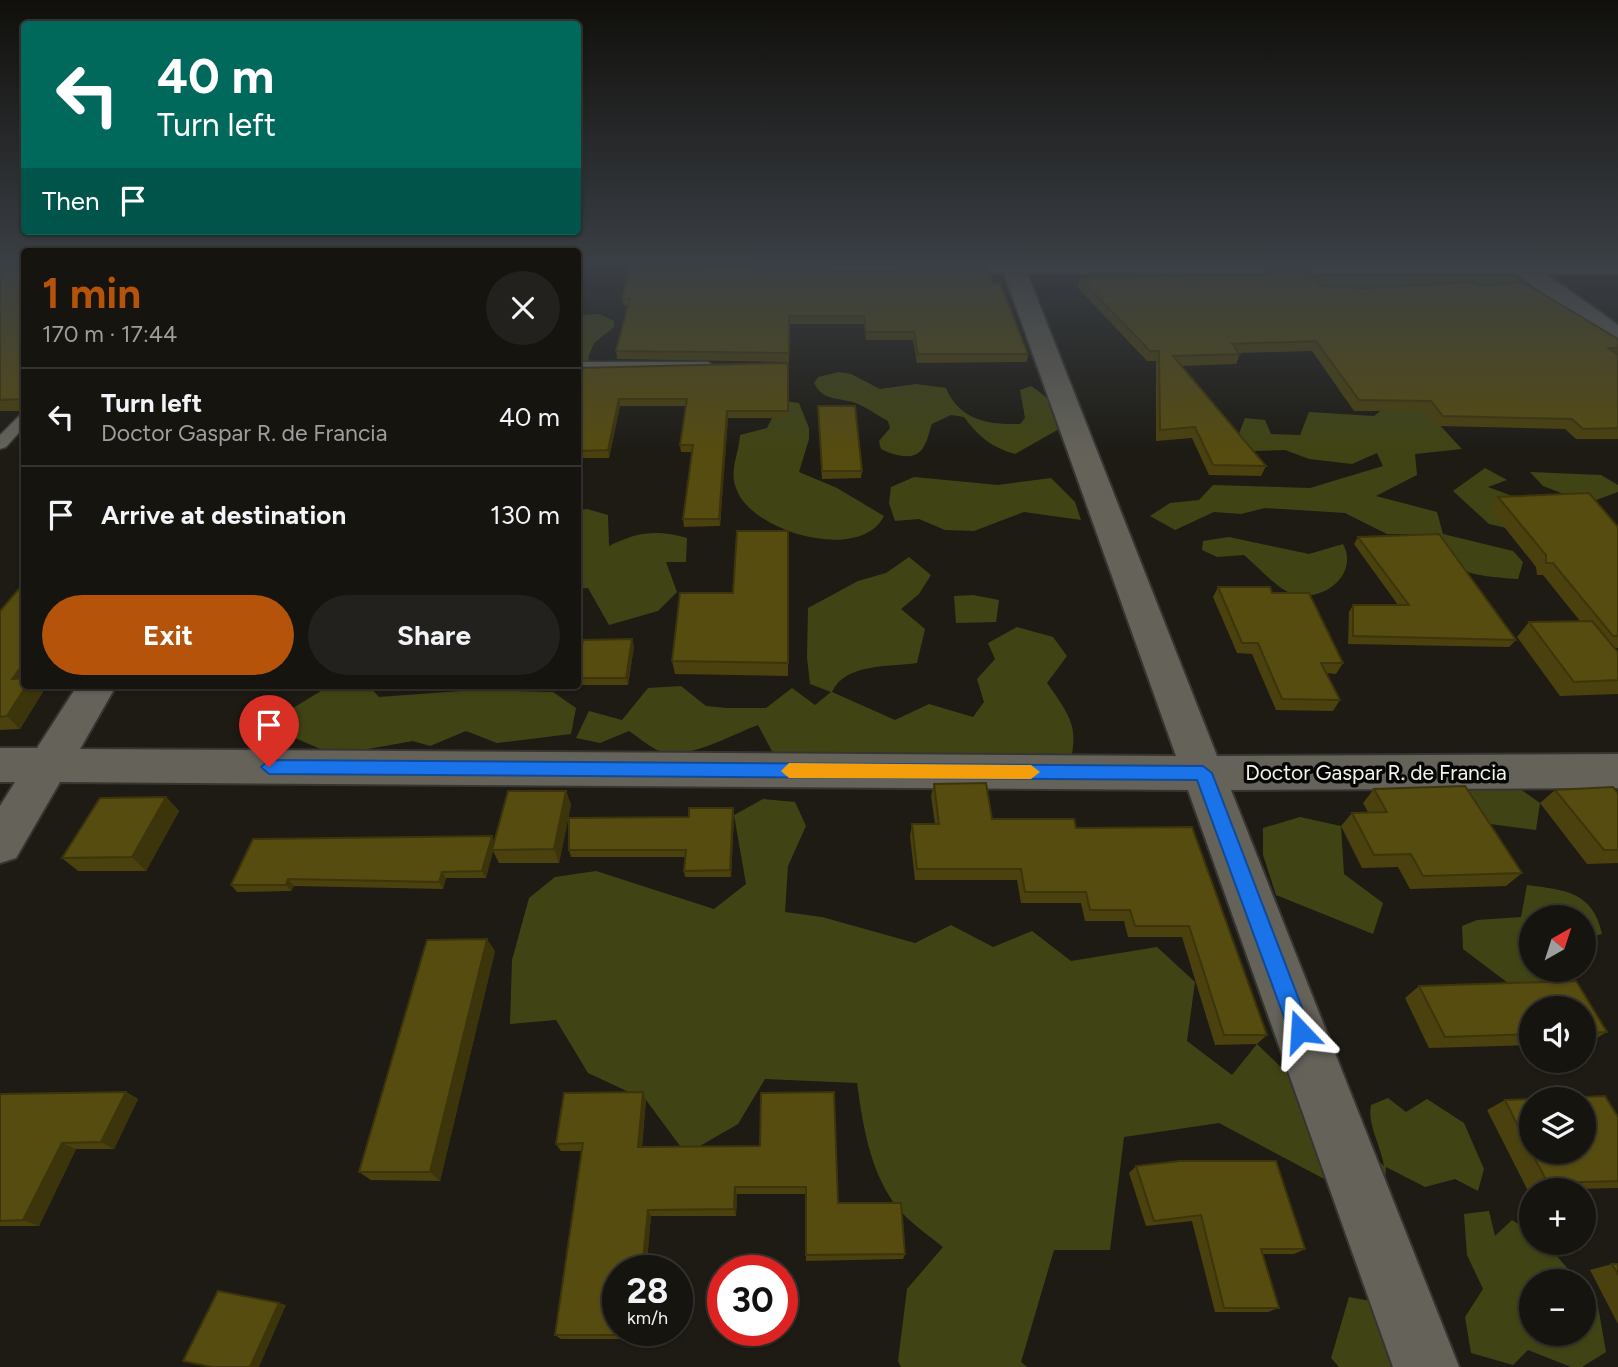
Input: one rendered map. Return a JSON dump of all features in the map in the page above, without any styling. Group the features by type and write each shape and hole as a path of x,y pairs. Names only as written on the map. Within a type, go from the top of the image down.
{"street":[{"path":"1035,325 1426,1367"},
{"path":"1601,325 1618,337"},
{"path":"0,844 95,689"},
{"name":"Doctor Gaspar R. de Francia","path":"0,765 1203,773 1618,771"}],"lane":[{"path":"581,366 729,366"},
{"path":"0,444 21,422"}],"green space":[{"path":"581,325 614,325 594,343 588,358 594,370 581,374"},
{"path":"839,372 851,374 880,389 916,384 946,388 952,399 967,414 997,423 1020,424 1025,418 1020,390 1031,386 1051,403 1057,414 1059,429 1015,454 986,440 964,417 951,415 932,424 927,441 920,451 910,456 898,455 881,449 879,441 890,428 888,421 858,404 827,396 814,383 818,377"},
{"path":"1407,390 1462,449 1415,454 1417,475 1376,496 1437,512 1443,534 1513,551 1523,562 1518,579 1462,570 1441,557 1419,534 1387,534 1345,513 1265,508 1241,514 1214,512 1175,530 1150,516 1170,503 1199,500 1213,485 1310,488 1383,466 1377,453 1352,464 1309,459 1285,450 1254,451 1235,444 1245,418 1265,420 1271,434 1300,435 1309,412 1374,416"},
{"path":"786,401 799,403 809,428 809,439 799,472 837,488 884,516 872,530 853,538 831,540 807,536 783,529 762,518 746,504 734,481 740,435 767,428 778,406"},
{"path":"1485,468 1507,480 1488,487 1534,504 1524,532 1489,524 1453,491"},
{"path":"1530,472 1601,475 1618,485 1618,492 1588,503 1543,486"},
{"path":"914,477 998,485 1051,478 1075,502 1081,520 1024,512 974,531 945,530 919,519 895,521 889,503 891,487"},
{"path":"581,510 608,515 609,546 647,533 666,533 687,538 686,562 666,562 677,592 658,611 609,625 588,588 581,589"},
{"path":"1229,537 1309,554 1343,544 1347,556 1346,568 1341,578 1322,592 1298,595 1280,587 1244,555 1217,557 1202,550 1203,541"},
{"path":"909,557 931,575 919,594 901,609 925,629 917,663 857,671 838,683 832,692 895,720 929,704 973,717 984,702 977,679 995,659 988,643 1017,627 1053,637 1067,656 1047,683 1064,709 1072,728 1073,749 1067,779 837,766 813,753 774,755 758,725 707,746 680,753 657,750 629,731 600,743 576,738 589,711 622,720 648,688 681,686 706,706 766,708 792,688 815,705 831,692 810,684 807,658 808,608 858,581 886,573"},
{"path":"973,595 999,600 996,622 956,623 954,596"},
{"path":"324,689 372,689 379,697 474,690 553,692 576,708 571,734 497,743 466,731 430,746 413,741 334,755 277,730 280,716"},
{"path":"1460,772 1503,777 1540,803 1536,830 1475,822"},
{"path":"763,799 795,802 806,826 788,866 785,912 822,917 915,943 951,925 993,947 1032,931 1071,961 1157,947 1195,982 1187,1041 1232,1075 1257,1044 1384,1166 1371,1120 1371,1105 1388,1098 1406,1112 1427,1099 1464,1123 1484,1169 1478,1191 1455,1179 1425,1187 1386,1167 1384,1197 1328,1181 1219,1123 1124,1137 1110,1250 1054,1250 1021,1362 1027,1367 901,1367 898,1361 907,1289 943,1247 907,1218 880,1179 869,1148 857,1083 765,1079 738,1124 686,1154 646,1100 588,1073 556,1020 510,1024 512,960 529,898 555,877 596,871 714,909 746,884 734,815"},
{"path":"1300,817 1341,826 1344,874 1383,903 1373,934 1276,895 1263,855 1263,828"},
{"path":"1527,885 1565,891 1588,905 1523,905"},
{"path":"1596,916 1598,920 1602,934 1596,936"},
{"path":"1519,917 1519,982 1557,982 1558,993 1508,983 1463,949 1462,926 1477,920"},
{"path":"1489,1211 1495,1236 1512,1220 1519,1224 1519,1255 1556,1255 1568,1269 1519,1269 1519,1346 1596,1346 1596,1303 1606,1352 1582,1367 1571,1367 1528,1350 1513,1365 1471,1353 1465,1317 1483,1289 1467,1255 1464,1214"},
{"path":"1349,1297 1382,1303 1429,1367 1339,1367 1331,1358"}],"building":[{"path":"0,325 21,325 21,399 0,400"},
{"path":"623,325 789,325 789,353 616,351"},
{"path":"865,325 1016,325 1028,354 918,354 914,332 866,332"},
{"path":"1125,325 1594,325 1618,339 1618,348 1609,348 1618,355 1618,428 1583,429 1572,419 1443,416 1431,401 1359,400 1316,341 1232,344 1240,354 1173,356 1266,466 1213,465 1195,427 1160,430 1159,351 1150,351"},
{"path":"788,363 788,411 727,411 719,519 683,519 693,445 680,445 687,399 619,399 608,450 581,451 581,368"},
{"path":"818,406 855,406 862,471 822,471"},
{"path":"1589,493 1618,527 1618,636 1613,636 1553,563 1546,563 1546,555 1498,497"},
{"path":"737,531 788,531 788,663 672,661 680,593 733,593"},
{"path":"1439,534 1516,640 1353,636 1353,605 1409,605 1358,537"},
{"path":"21,586 21,667 12,679 21,678 21,689 24,689 7,716 0,717 0,611"},
{"path":"1218,587 1270,587 1272,593 1309,593 1343,663 1321,663 1340,700 1282,699 1258,643 1242,643"},
{"path":"1592,621 1618,652 1618,680 1574,682 1529,622"},
{"path":"632,639 626,678 581,678 583,640"},
{"path":"986,783 992,819 1074,819 1076,828 1192,827 1267,1035 1224,1035 1189,926 1135,926 1130,910 1090,910 1086,892 1025,892 1021,869 917,869 912,824 939,824 934,784"},
{"path":"1465,786 1522,873 1423,876 1411,854 1374,855 1352,813 1387,812 1374,789"},
{"path":"1613,787 1618,793 1618,850 1604,850 1555,790"},
{"path":"508,791 566,791 554,849 492,850"},
{"path":"166,797 132,857 62,858 100,798"},
{"path":"689,808 733,808 730,870 684,871 686,850 569,850 569,818 689,817"},
{"path":"492,836 482,871 442,872 439,882 288,879 286,885 231,885 253,839"},
{"path":"487,939 430,1172 359,1172 427,940"},
{"path":"1577,982 1585,996 1519,996 1519,1034 1445,1037 1419,986"},
{"path":"1596,1014 1607,1032 1596,1032"},
{"path":"126,1092 101,1142 62,1143 23,1220 0,1221 0,1094"},
{"path":"643,1092 638,1147 760,1146 761,1093 834,1092 838,1203 901,1203 905,1254 806,1255 806,1187 735,1187 734,1209 648,1210 644,1255 602,1255 602,1335 555,1335 583,1143 556,1144 564,1093"},
{"path":"1596,1096 1605,1096 1618,1117 1618,1181 1545,1178 1538,1164 1596,1164"},
{"path":"1519,1099 1519,1128 1505,1100"},
{"path":"1180,1161 1276,1161 1305,1249 1261,1249 1279,1308 1224,1308 1201,1215 1154,1221 1136,1166"},
{"path":"218,1291 279,1303 250,1367 212,1367 183,1361"}],"slow traffic":[{"path":"789,771 1031,772"}],"route":[{"path":"269,767 1203,773 1300,1031"}]}
